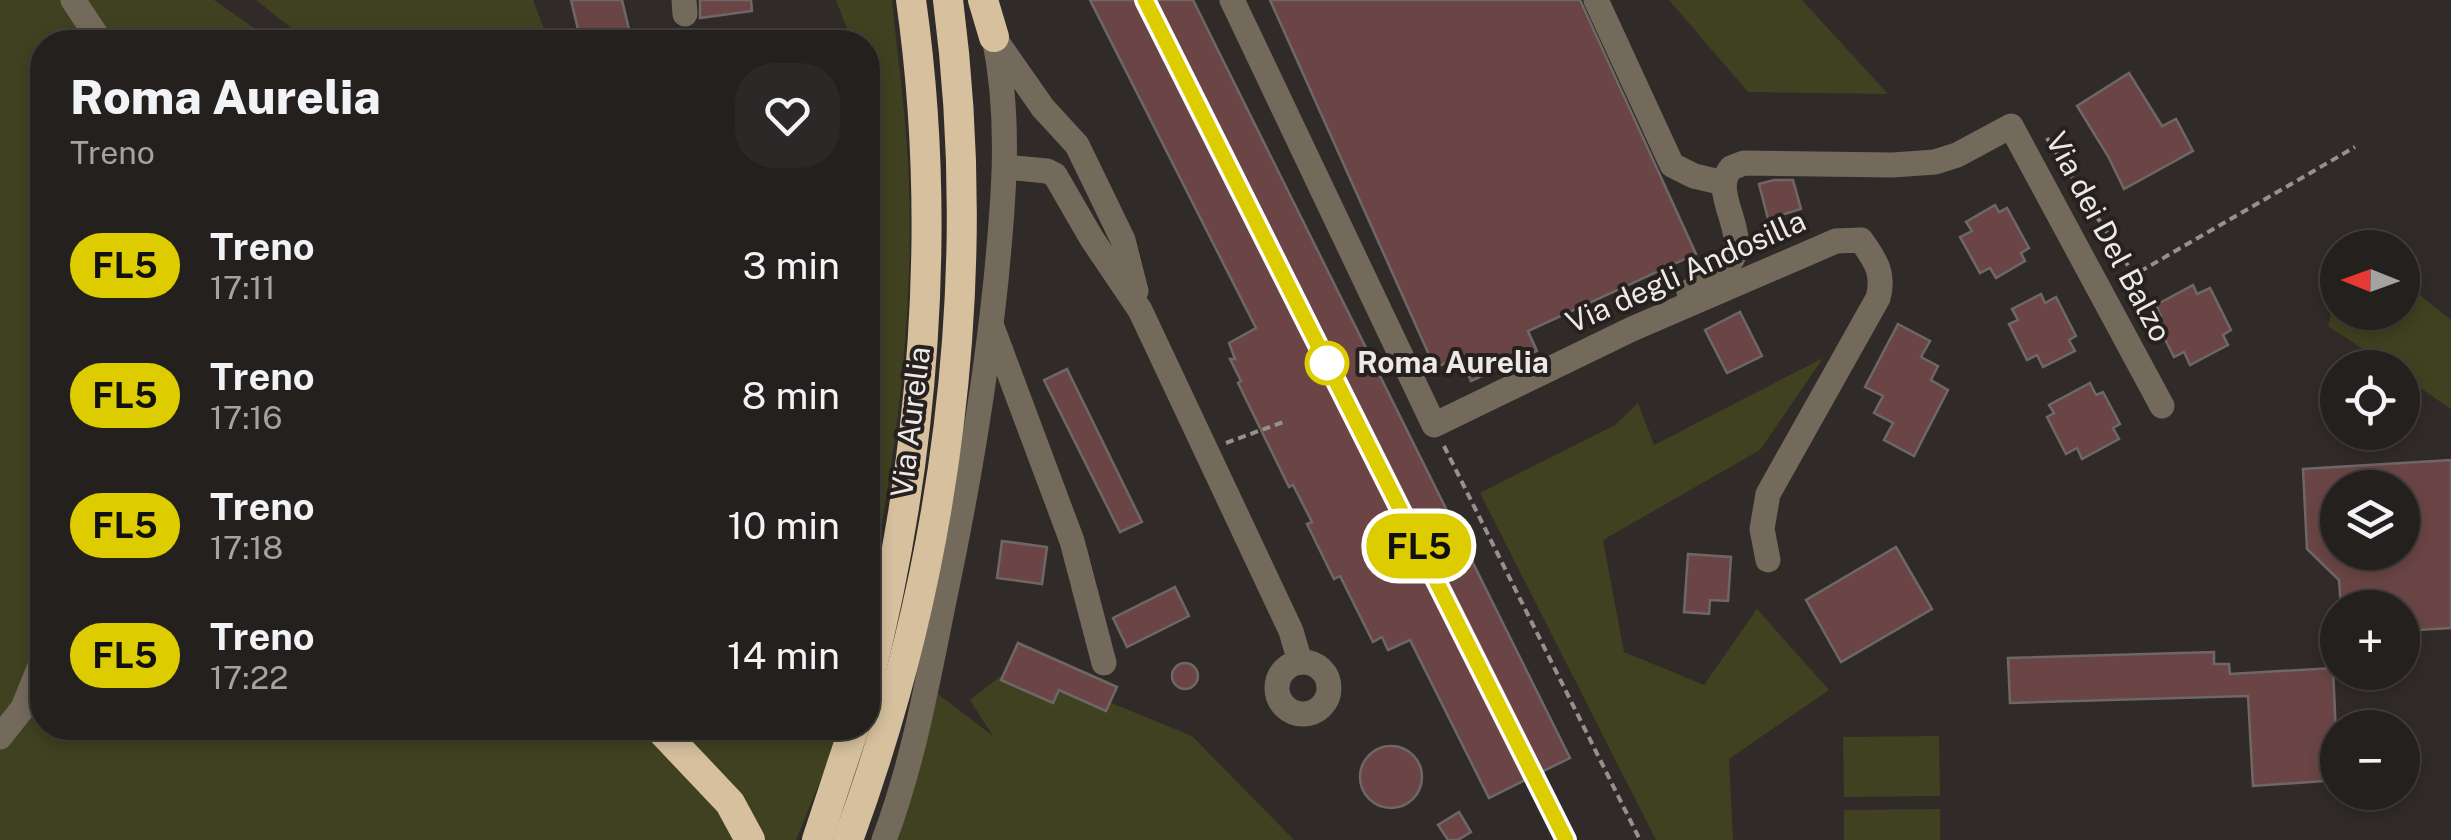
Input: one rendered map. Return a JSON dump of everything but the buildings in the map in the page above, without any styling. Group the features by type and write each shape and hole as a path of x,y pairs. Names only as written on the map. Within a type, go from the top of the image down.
{"highway":[{"name":"Via Aurelia","path":"880,626 897,546 922,333 925,132 912,0"},
{"name":"Via Aurelia","path":"848,840 898,693 928,562 944,466 963,214 961,123 948,0"},
{"path":"983,0 994,37"},
{"path":"671,740 715,785 740,818 750,840"},
{"path":"817,840 850,740"}],"street":[{"path":"73,0 93,30"},
{"path":"1232,0 1434,425"},
{"path":"1596,0 1672,165 1694,176 1724,183 1738,238 1735,255 1723,270 1632,330"},
{"path":"994,37 1043,108 1077,145 1124,240 1140,310"},
{"name":"Via Aurelia","path":"884,840 920,716 957,545 991,324 1006,167 1004,102 994,37"},
{"name":"Via dei Del Balzo","path":"1724,183 1730,168 1744,163 1936,162 2012,126 2162,406"},
{"path":"1006,167 1047,170 1055,175 1140,310 1291,631 1300,662"},
{"name":"Via degli Andosilla","path":"1434,425 1632,330 1836,241 1861,240 1876,261 1881,282 1874,307 1768,494 1762,528 1768,560"},
{"path":"991,324 1072,541 1104,663"},
{"path":"0,737 23,708 30,690"}],"path":[{"path":"2044,133 2134,275 2355,147"},
{"path":"1206,450 1283,422"},
{"path":"1434,425 1640,840"}],"green space":[{"path":"0,0 214,0 254,28 267,30 30,30 30,740 834,740 796,840 0,840"},
{"path":"256,0 533,0 544,30 294,30"},
{"path":"836,0 892,0 908,160 910,236 905,342 880,534 880,30 847,30"},
{"path":"1669,0 1802,0 1888,94 1748,92"},
{"path":"2420,295 2451,320 2451,409 2420,388 2420,350 2364,350 2334,330 2420,330"},
{"path":"1823,358 1760,450 1603,540 1624,652 1704,685 1757,609 1829,690 1729,759 1733,840 1656,840 1480,493 1615,425 1638,403 1654,445"},
{"path":"1016,664 1192,736 1294,840 895,840 938,694 993,736 970,700"},
{"path":"1939,736 1940,796 1844,797 1843,737"},
{"path":"1940,809 1940,840 1844,840 1844,810"}],"railway":[{"path":"1145,0 1566,840"}],"train":[{"name":"FL5","path":"1145,0 1566,840"}],"place":[{"name":"Roma Aurelia","path":"1327,363"}]}
